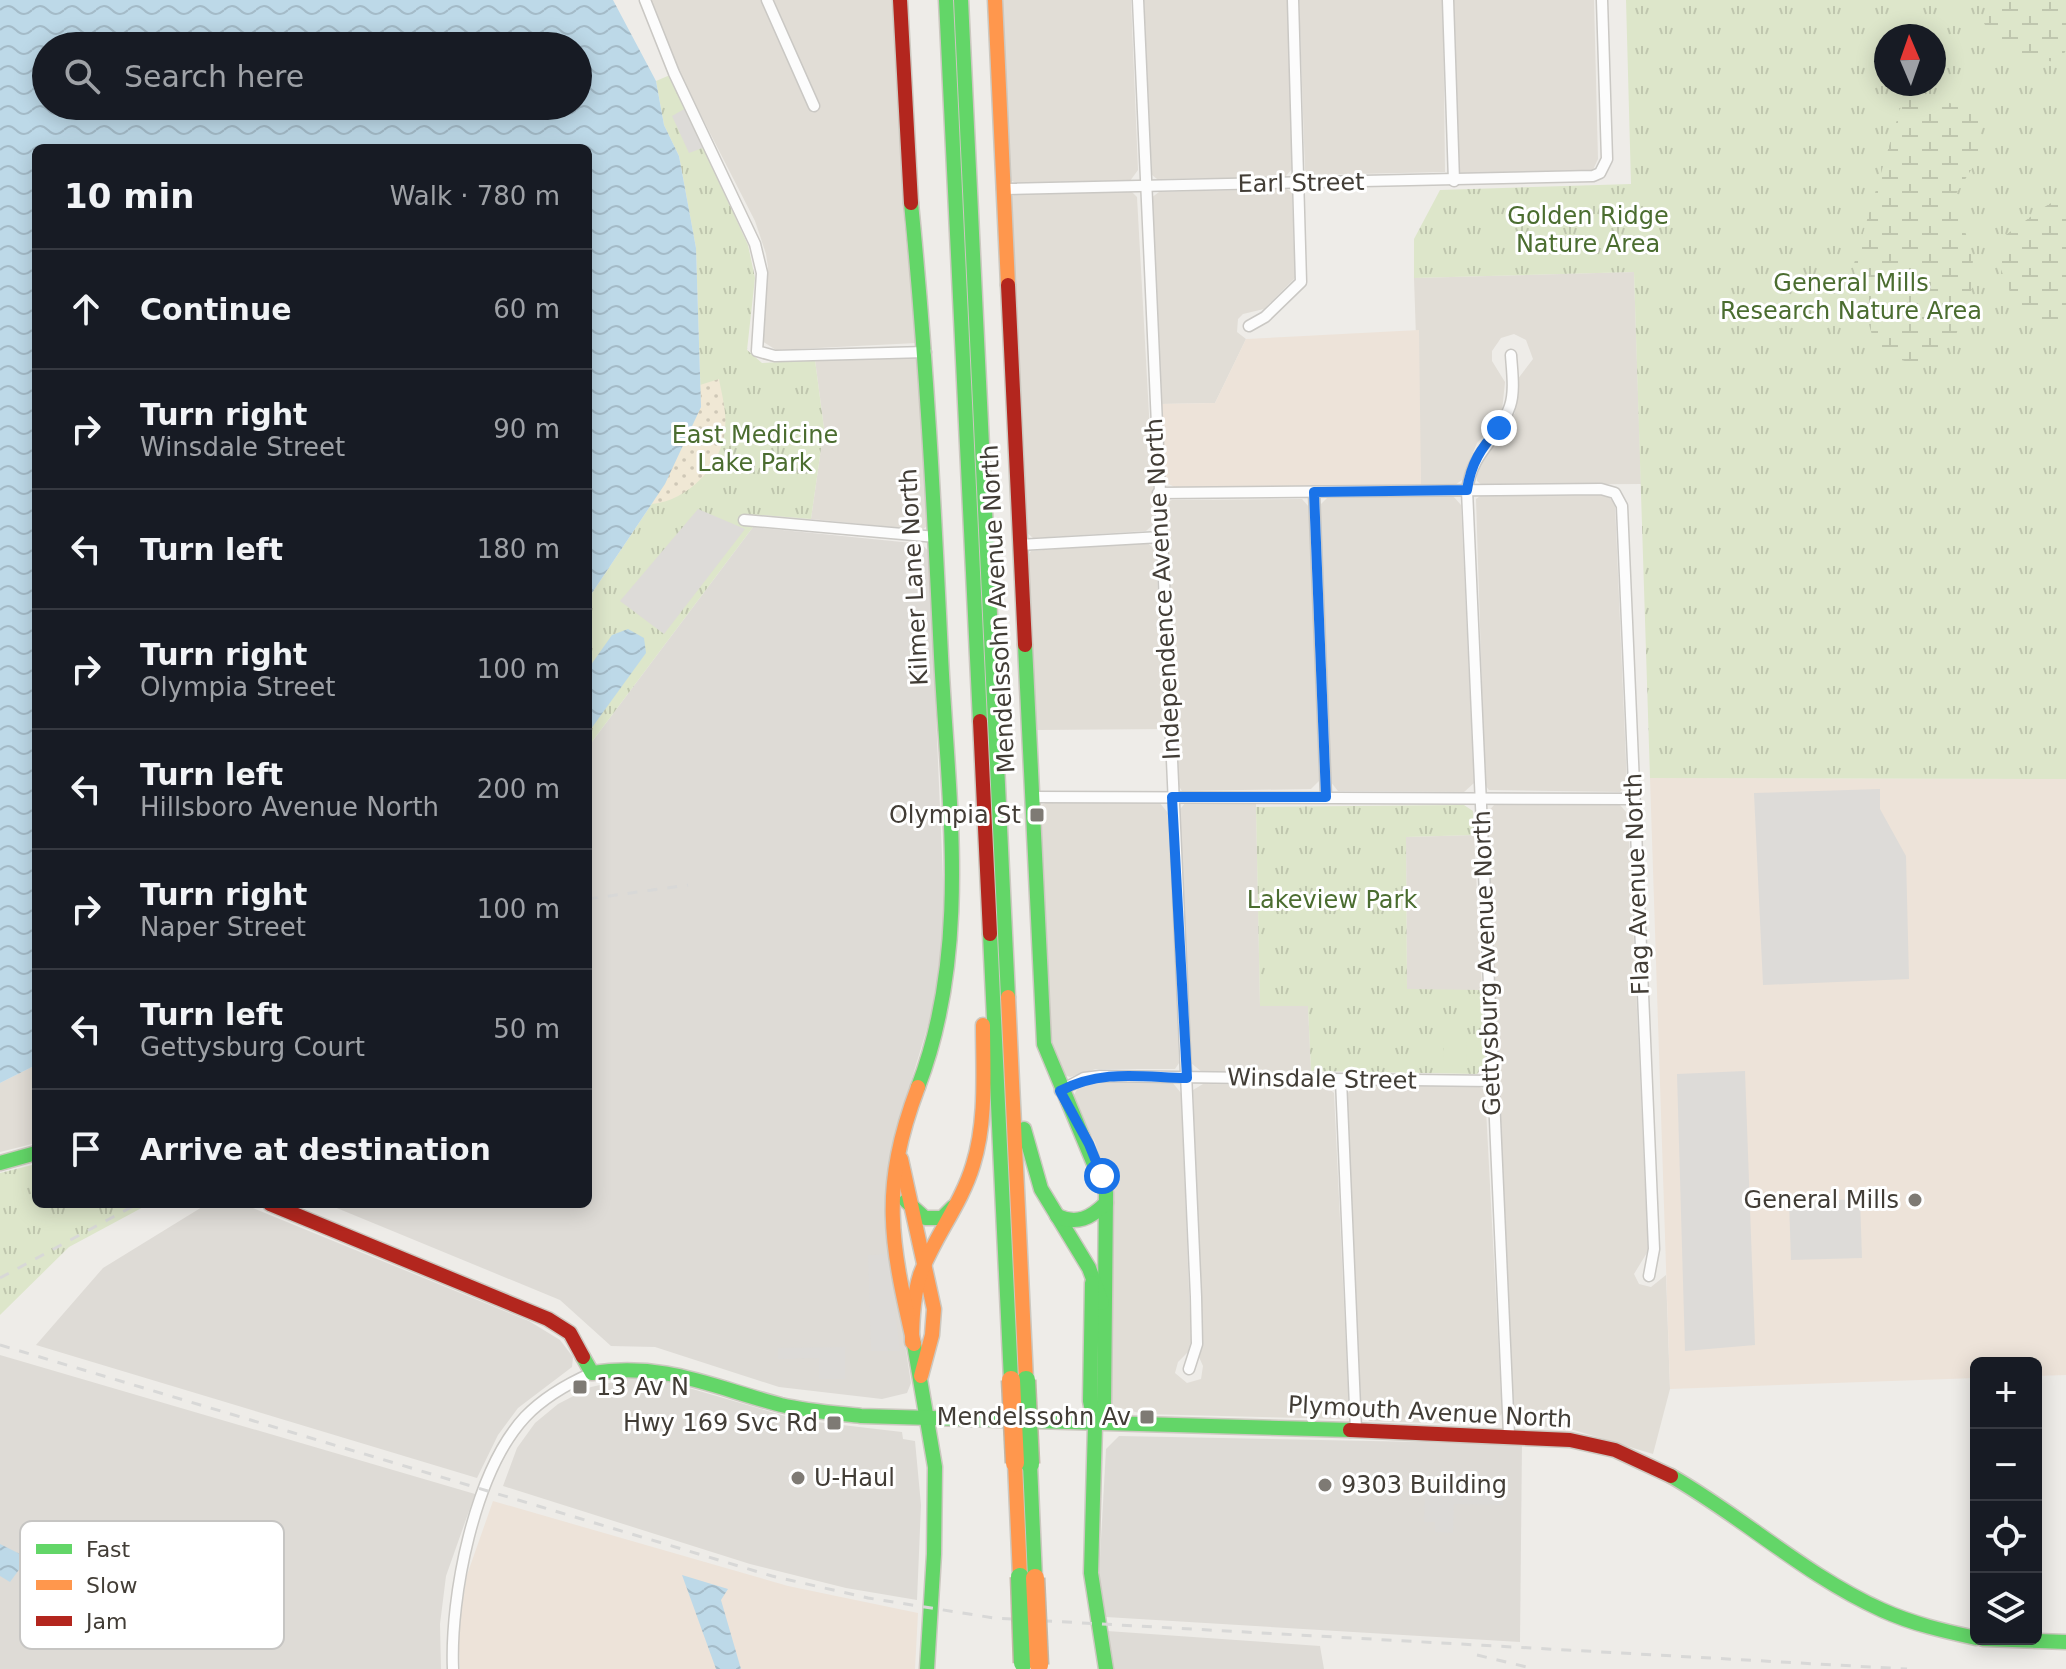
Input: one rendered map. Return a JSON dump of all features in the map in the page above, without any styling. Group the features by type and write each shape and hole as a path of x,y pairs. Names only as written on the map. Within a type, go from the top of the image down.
{"main road":[{"name":"Kilmer Lane North","path":"900,0 906,154 926,352 953,935 934,1043 892,1178 892,1217 931,1435 935,1500 927,1669"},
{"path":"946,0 987,870 1019,1380"},
{"path":"961,0 1006,972 1031,1666"},
{"name":"Mendelssohn Avenue North","path":"995,0 1044,1044 1060,1091 1097,1162 1106,1203 1102,1303 1104,1404 1095,1425"},
{"path":"912,1342 912,1299 924,1264 957,1202 972,1165 979,1132 987,870"},
{"path":"1006,972 1028,1150 1041,1189 1093,1278 1102,1303"},
{"name":"Kilmer Lane North","path":"901,1146 906,1201 933,1300 934,1322 920,1379"},
{"path":"0,1163 32,1154"},
{"path":"906,1201 918,1215 935,1219 948,1213 957,1202"},
{"path":"1057,1216 1067,1221 1081,1221 1096,1214 1106,1203"},
{"name":"Mendelssohn Avenue North","path":"1106,1203 1093,1278 1090,1401 1095,1425 1091,1573 1106,1669"},
{"path":"280,1208 548,1319 570,1333 592,1373"},
{"name":"Plymouth Avenue North","path":"592,1373 627,1367 671,1370 784,1405 861,1416 1509,1435 1570,1440 1626,1454 1675,1479 1869,1606 1936,1631 1970,1637"},
{"path":"2042,1641 2066,1642"}],"street":[{"path":"645,0 669,61 755,244 762,273 755,343 762,355 926,352"},
{"path":"767,0 814,106"},
{"name":"Independence Avenue North","path":"1138,0 1197,1329 1189,1369"},
{"path":"1249,326 1265,317 1301,282 1293,0"},
{"path":"1448,0 1454,181"},
{"name":"Earl Street","path":"1002,189 1454,181 1586,177 1600,173 1607,159 1602,0"},
{"name":"Gettysburg Avenue North","path":"1509,1435 1467,490 1470,470 1479,451 1499,428 1511,405 1511,355"},
{"name":"Flag Avenue North","path":"1467,490 1601,489 1615,493 1622,506 1654,1249 1649,1276"},
{"path":"1158,493 1467,490"},
{"path":"1314,492 1326,797"},
{"path":"744,520 936,537"},
{"path":"1019,545 1161,537"},
{"path":"1031,797 1634,799"},
{"name":"Winsdale Street","path":"1060,1091 1084,1078 1100,1076 1492,1081"},
{"path":"1341,1080 1356,1430"},
{"path":"453,1669 452,1624 463,1557 498,1460 509,1437 538,1405 561,1388 592,1373"}],"shaded area":[{"path":"647,0 761,0 806,99 772,0 894,0 904,220 917,343 776,350 762,341 758,329 768,267 755,221 666,47"},
{"path":"1001,0 1131,0 1138,170 1130,181 1016,183 1010,180"},
{"path":"1144,0 1287,0 1293,168 1285,177 1157,179 1152,175"},
{"path":"1299,0 1443,0 1445,172 1309,175 1305,170"},
{"path":"1451,0 1594,0 1598,159 1593,170 1458,174"},
{"path":"686,108 705,147 689,153 672,116"},
{"path":"1286,189 1292,192 1295,278 1264,309 1243,314 1238,319 1237,332 1246,339 1215,403 1160,404 1151,198 1159,192"},
{"path":"1132,192 1137,197 1155,523 1146,531 1033,538 1025,531 1010,197 1016,194"},
{"path":"1634,272 1641,484 1482,485 1477,481 1476,469 1515,413 1517,380 1533,359 1526,340 1514,334 1501,338 1492,351 1492,361 1505,382 1502,411 1497,423 1477,443 1462,480 1455,485 1421,485 1414,278"},
{"path":"1419,330 1421,485 1174,487 1164,481 1160,404 1215,403 1246,339"},
{"path":"913,356 920,364 927,526 922,530 811,519 824,428 815,360"},
{"path":"1607,495 1615,504 1627,785 1620,792 1489,790 1485,785 1476,499 1480,496"},
{"path":"1453,496 1461,505 1474,783 1464,792 1338,791 1330,781 1319,506 1328,497"},
{"path":"1302,499 1309,507 1319,781 1311,789 1182,791 1178,785 1165,503 1172,500"},
{"path":"698,509 745,529 664,634 620,601"},
{"path":"753,527 922,544 929,552 945,925 936,999 896,1131 887,1225 911,1383 907,1393 882,1399 779,1387 655,1347 611,1346 560,1300 337,1208 592,1208 592,742"},
{"path":"1146,542 1156,550 1164,729 1035,730 1028,556 1031,551"},
{"path":"1650,778 2066,779 2066,1375 2042,1376 2042,1357 1970,1357 1970,1378 1670,1389"},
{"path":"1880,789 1880,809 1906,856 1909,979 1763,985 1754,793"},
{"path":"1051,801 1159,802 1168,813 1179,1063 1175,1069 1096,1069 1070,1077 1058,1073 1051,1045 1039,812 1041,805"},
{"path":"1185,803 1256,803 1260,1005 1308,1006 1311,1071 1202,1072 1191,1063 1178,812"},
{"path":"1494,805 1620,805 1628,814 1648,1251 1634,1274 1639,1284 1651,1287 1666,1275 1670,1389 1653,1454 1567,1428 1524,1426 1514,1418 1487,813"},
{"path":"1474,835 1482,990 1407,990 1406,837"},
{"path":"32,1067 32,1144 0,1152 0,1083"},
{"path":"1745,1071 1755,1345 1685,1351 1677,1074"},
{"path":"1097,1081 1172,1082 1181,1093 1191,1340 1190,1350 1178,1362 1175,1373 1187,1383 1201,1379 1203,1366 1199,1357 1202,1335 1193,1090 1203,1084 1325,1085 1334,1093 1349,1410 1342,1419 1143,1414 1113,1406 1109,1398 1103,1170 1095,1142 1071,1100 1079,1086"},
{"path":"1356,1084 1480,1087 1485,1090 1502,1413 1494,1425 1369,1421 1360,1412 1347,1094"},
{"path":"1860,1199 1862,1258 1791,1260 1789,1202"},
{"path":"200,1208 253,1208 529,1321 560,1340 573,1357 572,1367 518,1408 498,1435 477,1478 36,1345 103,1268"},
{"path":"888,1254 900,1351 871,1351 868,1255"},
{"path":"845,1347 845,1379 819,1379 819,1358 778,1359 778,1348"},
{"path":"0,1355 475,1494 446,1576 440,1624 441,1669 0,1669"},
{"path":"627,1379 658,1379 799,1420 902,1432 903,1439 915,1441 921,1505 917,1600 846,1588 750,1564 503,1486 517,1448 535,1423 558,1404 591,1387"},
{"path":"1119,1436 1522,1444 1520,1642 1106,1617 1099,1575 1106,1449"},
{"path":"1425,1483 1503,1485 1503,1505 1454,1504 1453,1533 1435,1532 1435,1522 1424,1522"},
{"path":"493,1501 788,1586 918,1613 915,1669 460,1669 458,1627 467,1575"},
{"path":"1107,1631 1320,1646 1324,1669 1113,1669"}],"green space":[{"name":"General Mills Research Nature Area","path":"1626,0 2066,0 2066,779 1650,778 1634,272 1414,278 1414,239 1440,190 1631,184"},
{"path":"1990,0 2066,0 2066,50 2059,63 2039,59 2024,63 1995,44 1984,23 1992,10"},
{"name":"East Medicine Lake Park","path":"670,75 748,245 755,278 747,350 762,363 815,360 824,428 811,519 762,515 592,742 592,593 665,484 701,407 696,248 679,156 664,125 656,81"},
{"path":"1904,96 1938,99 1979,113 1980,137 1999,142 1976,162 1954,197 1973,256 1972,288 1956,335 1922,366 1877,353 1853,267"},
{"path":"2066,196 2066,322 2032,322 2020,317 1998,262 1998,240 2039,210"},
{"name":"Lakeview Park","path":"1464,805 1473,811 1474,835 1406,837 1407,989 1482,990 1486,1063 1477,1074 1311,1071 1308,1006 1260,1006 1256,807"},
{"path":"1443,1036 1466,1036 1467,1065 1444,1066"},
{"path":"32,1165 32,1208 142,1208 69,1247 0,1315 0,1173"}],"sand":[{"path":"719,379 725,423 717,456 690,489 652,504 701,407 700,385"}],"water":[{"path":"0,0 613,0 656,81 664,125 679,156 696,248 701,407 665,484 592,593 592,144 32,144 32,1067 0,1083"},
{"path":"628,629 644,638 646,653 592,727 592,663 612,635"},
{"path":"0,1544 20,1554 20,1568 10,1582 0,1576"},
{"path":"682,1575 728,1589 721,1600 741,1669 716,1669"}],"railway":[{"path":"592,898 688,885"},
{"path":"0,1278 130,1208"},
{"path":"0,1345 772,1576 868,1598 994,1618 1907,1669"},
{"path":"1477,1655 1535,1669"}],"traffic: fast":[{"path":"946,0 980,721"},
{"path":"961,0 1008,997"},
{"path":"911,203 929,430 952,874 945,982 934,1035 918,1087"},
{"path":"1025,645 1044,1044 1106,1193 1104,1404 1095,1425"},
{"path":"990,934 1011,1380"},
{"path":"1024,1129 1041,1189 1089,1268 1102,1303"},
{"path":"0,1163 32,1154"},
{"path":"906,1201 925,1218 942,1218 953,1207"},
{"path":"1057,1216 1077,1220 1095,1213 1106,1203"},
{"path":"1092,1283 1090,1401 1095,1425 1091,1573 1106,1669"},
{"path":"914,1344 935,1467 934,1554 927,1669"},
{"path":"583,1357 592,1373 618,1370 666,1374 781,1405 861,1416 1350,1430"},
{"path":"1026,1380 1030,1464"},
{"path":"1030,1464 1035,1578"},
{"path":"1671,1476 1854,1596 1905,1619 1970,1637"},
{"path":"1020,1577 1023,1663"},
{"path":"2042,1641 2066,1642"}],"traffic: slow":[{"path":"995,0 1008,285"},
{"path":"1008,997 1026,1380"},
{"path":"912,1342 913,1308 920,1275 962,1194 977,1148 983,1095 983,1025"},
{"path":"914,1344 899,1275 893,1215 898,1155 918,1087"},
{"path":"901,1159 934,1309 932,1335 921,1376"},
{"path":"1011,1380 1015,1463"},
{"path":"1015,1463 1020,1577"},
{"path":"1035,1578 1039,1665"}],"traffic: jam":[{"path":"900,0 911,203"},
{"path":"1008,285 1025,645"},
{"path":"980,721 990,934"},
{"path":"280,1208 548,1319 570,1333 583,1357"},
{"path":"1350,1430 1570,1440 1615,1450 1671,1476"}],"place":[{"name":"Olympia St","path":"1037,815"},
{"name":"General Mills","path":"1915,1200"},
{"name":"13 Av N","path":"580,1387"},
{"name":"Mendelssohn Av","path":"1147,1417"},
{"name":"Hwy 169 Svc Rd","path":"834,1423"},
{"name":"U-Haul","path":"798,1478"},
{"name":"9303 Building","path":"1325,1485"}],"route":[{"path":"1102,1176 1089,1144 1060,1091 1084,1078 1100,1076 1187,1078 1172,797 1326,797 1314,492 1467,490 1470,470 1479,451 1499,428"}],"park label":[{"name":"Golden Ridge Nature Area","path":"1588,230"}]}
